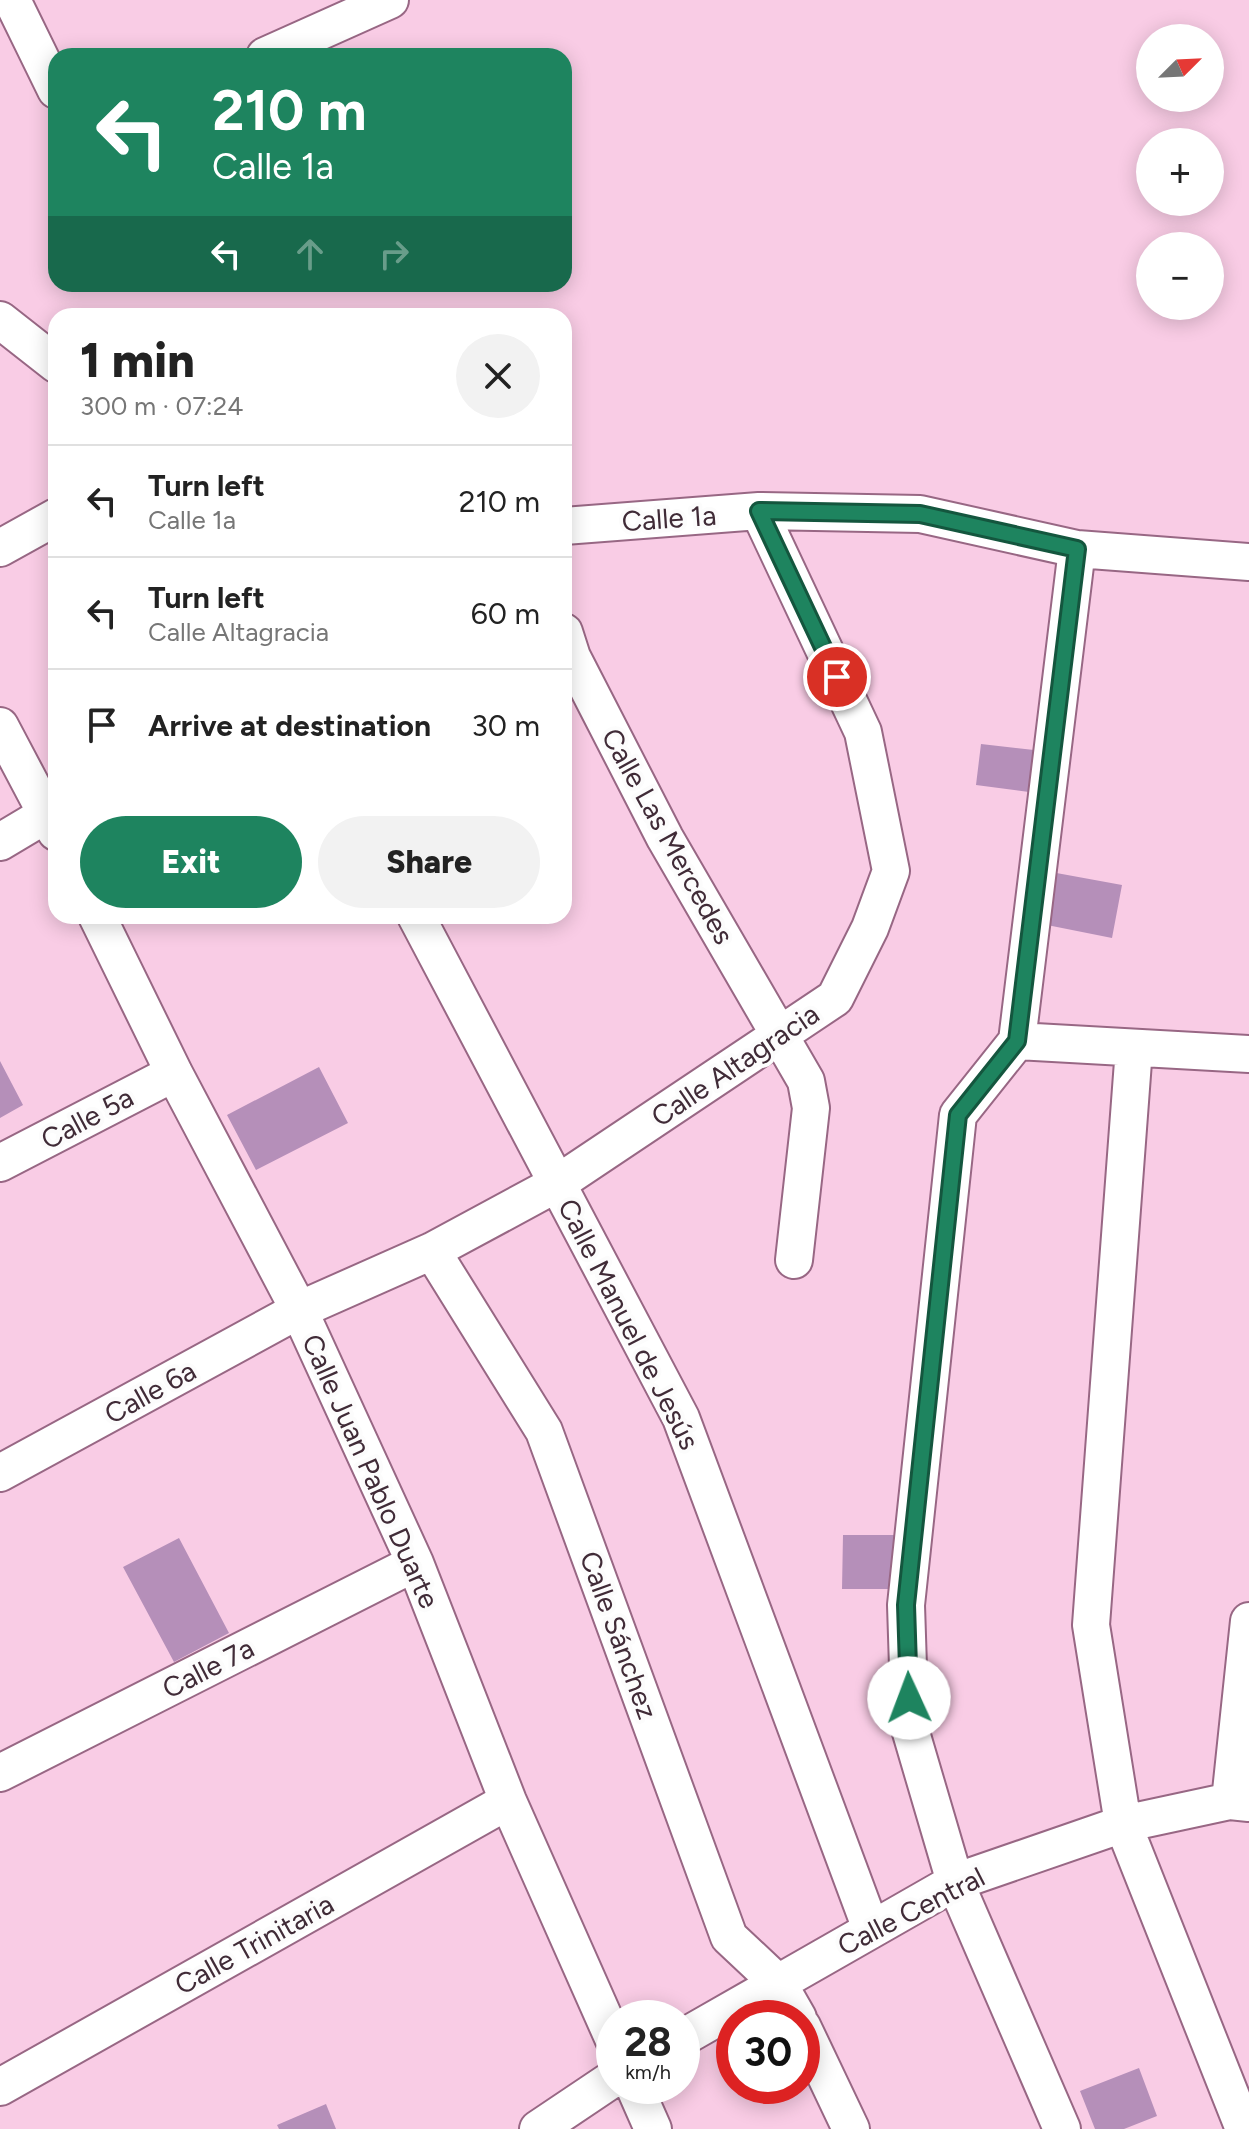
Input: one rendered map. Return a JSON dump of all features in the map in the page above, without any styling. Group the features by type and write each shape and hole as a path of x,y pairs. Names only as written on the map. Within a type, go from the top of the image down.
{"street":[{"path":"12,0 48,74"},
{"path":"283,48 390,0"},
{"path":"0,320 48,358"},
{"name":"Calle 1a","path":"572,525 759,511 920,514 1077,549 1249,562"},
{"name":"Calle Altagracia","path":"299,1310 432,1251 558,1183 835,998 870,928 891,871 863,732 759,511"},
{"path":"0,548 48,521"},
{"path":"1062,2129 955,1882 910,1729 906,1605 958,1115 1017,1041 1077,549"},
{"name":"Calle Las Mercedes","path":"572,657 665,838 806,1081 811,1108 794,1260"},
{"path":"0,726 48,817"},
{"path":"0,842 48,824"},
{"name":"Calle Juan Pablo Duarte","path":"101,924 174,1073 299,1310 415,1563 508,1801 596,2000"},
{"name":"Calle Manuel de Jesús","path":"420,924 681,1418 871,1929"},
{"path":"1017,1041 1249,1054"},
{"path":"1134,1048 1091,1625 1123,1824 1244,2129"},
{"name":"Calle 5a","path":"0,1163 174,1073"},
{"name":"Calle Sánchez","path":"432,1251 544,1431 729,1937 778,1983 788,2000"},
{"name":"Calle 6a","path":"0,1473 299,1310"},
{"name":"Calle 7a","path":"0,1773 415,1563"},
{"path":"1239,1802 1249,1621"},
{"name":"Calle Trinitaria","path":"0,2087 508,1801"},
{"name":"Calle Central","path":"700,2028 955,1882 1123,1824 1239,1802"},
{"path":"820,2064 851,2129"},
{"path":"538,2129 596,2090"},
{"path":"642,2104 653,2129"}],"building":[{"path":"981,744 1034,750 1029,792 976,785"},
{"path":"1051,872 1122,885 1112,938 1042,924"},
{"path":"0,1061 23,1105 0,1118"},
{"path":"319,1067 348,1123 256,1170 227,1115"},
{"path":"843,1535 901,1535 901,1589 842,1589"},
{"path":"179,1538 229,1633 174,1662 123,1567"},
{"path":"1139,2068 1157,2116 1124,2129 1095,2129 1080,2091"},
{"path":"326,2104 336,2129 279,2129 277,2125"}],"route":[{"path":"837,677 759,511 920,514 1077,549 1017,1041 958,1115 906,1605 909,1698"}]}
